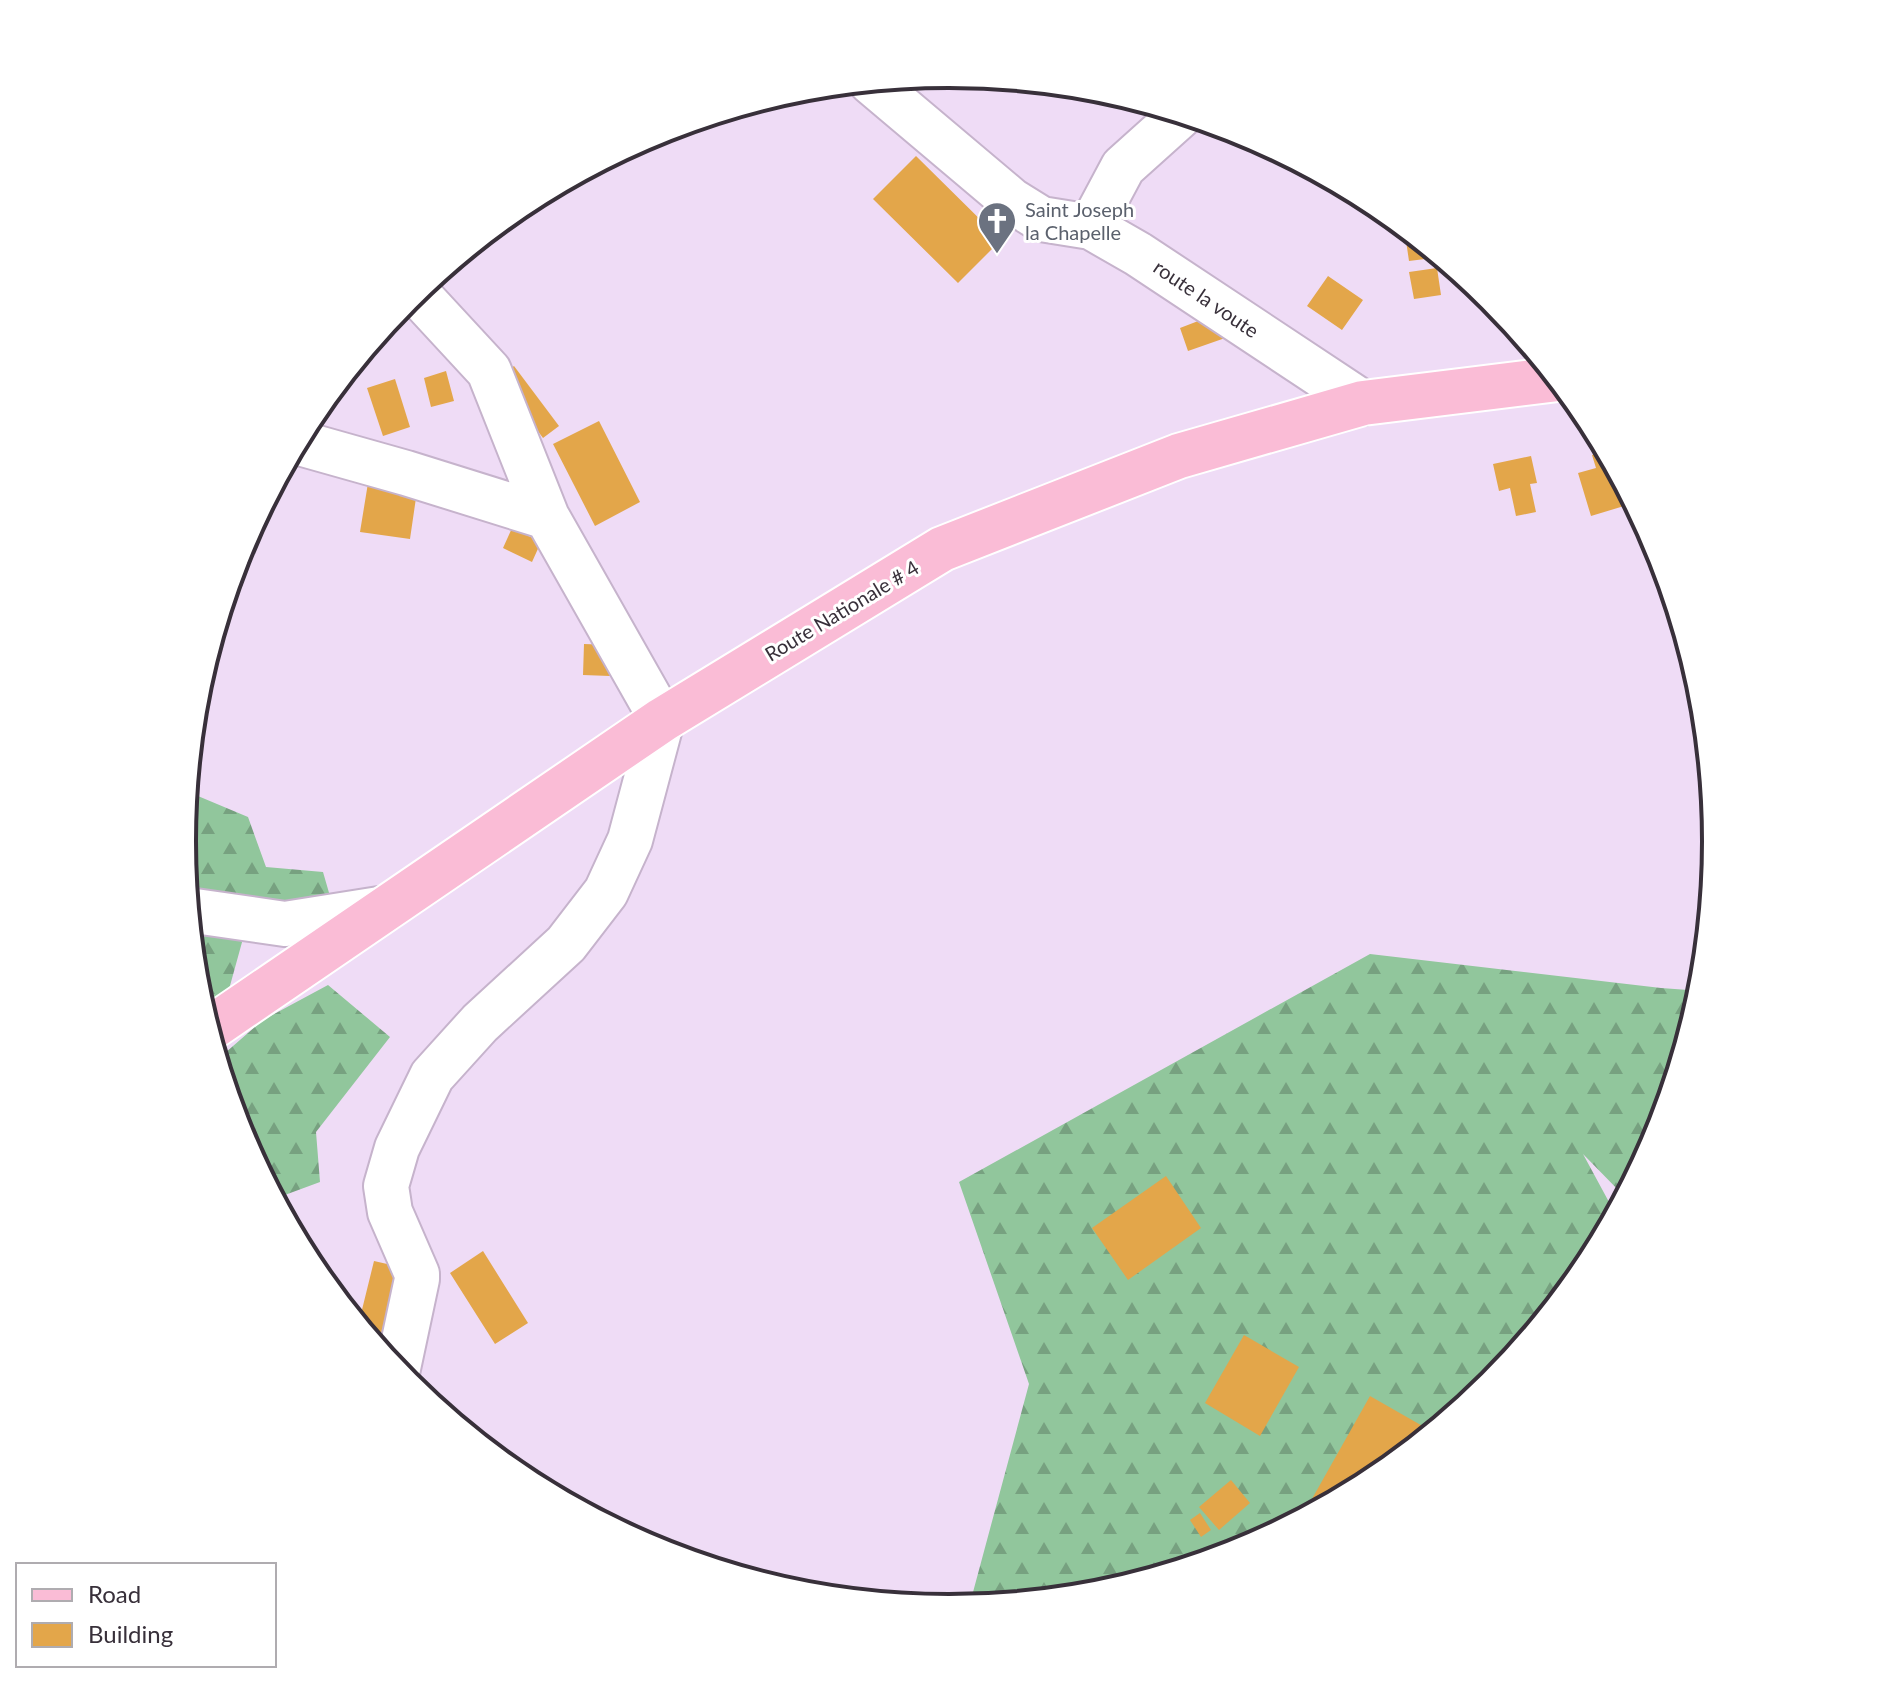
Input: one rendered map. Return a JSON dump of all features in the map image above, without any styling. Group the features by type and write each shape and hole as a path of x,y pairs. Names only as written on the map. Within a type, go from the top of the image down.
{"main road":[{"name":"Route Nationale # 4","path":"218,1023 662,720 942,549 1179,456 1363,403 1545,381"}],"street":[{"path":"882,91 1012,201 1041,219 1091,227 1123,167 1173,123"},
{"name":"route la voute","path":"1091,227 1138,254 1363,403"},
{"path":"400,1357 417,1274 390,1212 386,1186 397,1148 432,1076 480,1023 566,944 606,892 630,840 662,720 547,517 489,371 424,301"},
{"path":"308,445 547,517"},
{"path":"199,912 285,924 386,908"}],"green space":[{"path":"197,796 248,817 266,867 323,872 334,910 244,935 228,993 213,1003 197,891"},
{"path":"1370,954 1688,990 1663,1084 1625,1175 1617,1189 1583,1154 1610,1203 1576,1260 1516,1338 1446,1408 1368,1468 1326,1494 1237,1538 1144,1569 1047,1589 972,1594 1029,1384 959,1182"},
{"path":"328,985 390,1037 316,1132 320,1182 284,1195 253,1130 226,1053 263,1020"}],"building":[{"path":"916,156 1001,240 958,283 873,199"},
{"path":"1406,243 1426,259 1409,261"},
{"path":"1437,268 1441,295 1414,299 1409,272"},
{"path":"1328,276 1363,300 1342,330 1307,306"},
{"path":"1219,313 1228,337 1188,351 1180,328"},
{"path":"514,366 559,426 543,438 498,378"},
{"path":"446,371 454,401 431,407 424,378"},
{"path":"395,379 410,427 383,436 367,388"},
{"path":"599,421 640,502 595,526 553,444"},
{"path":"1595,454 1624,506 1591,516 1578,473 1596,468 1592,455"},
{"path":"1531,456 1537,483 1530,484 1536,512 1516,516 1510,488 1499,491 1493,464"},
{"path":"368,483 417,491 410,539 360,532"},
{"path":"512,528 541,542 532,562 503,548"},
{"path":"584,644 611,645 610,676 583,675"},
{"path":"1166,1176 1201,1228 1128,1280 1092,1228"},
{"path":"483,1251 528,1323 495,1344 450,1273"},
{"path":"374,1261 409,1269 384,1340 361,1313"},
{"path":"1244,1335 1299,1367 1260,1436 1205,1403"},
{"path":"1370,1396 1423,1426 1368,1468 1310,1502"},
{"path":"1231,1480 1250,1503 1219,1530 1199,1507"},
{"path":"1200,1513 1211,1530 1201,1537 1190,1520"}],"place":[{"name":"Saint Joseph la Chapelle","path":"997,255"}]}
